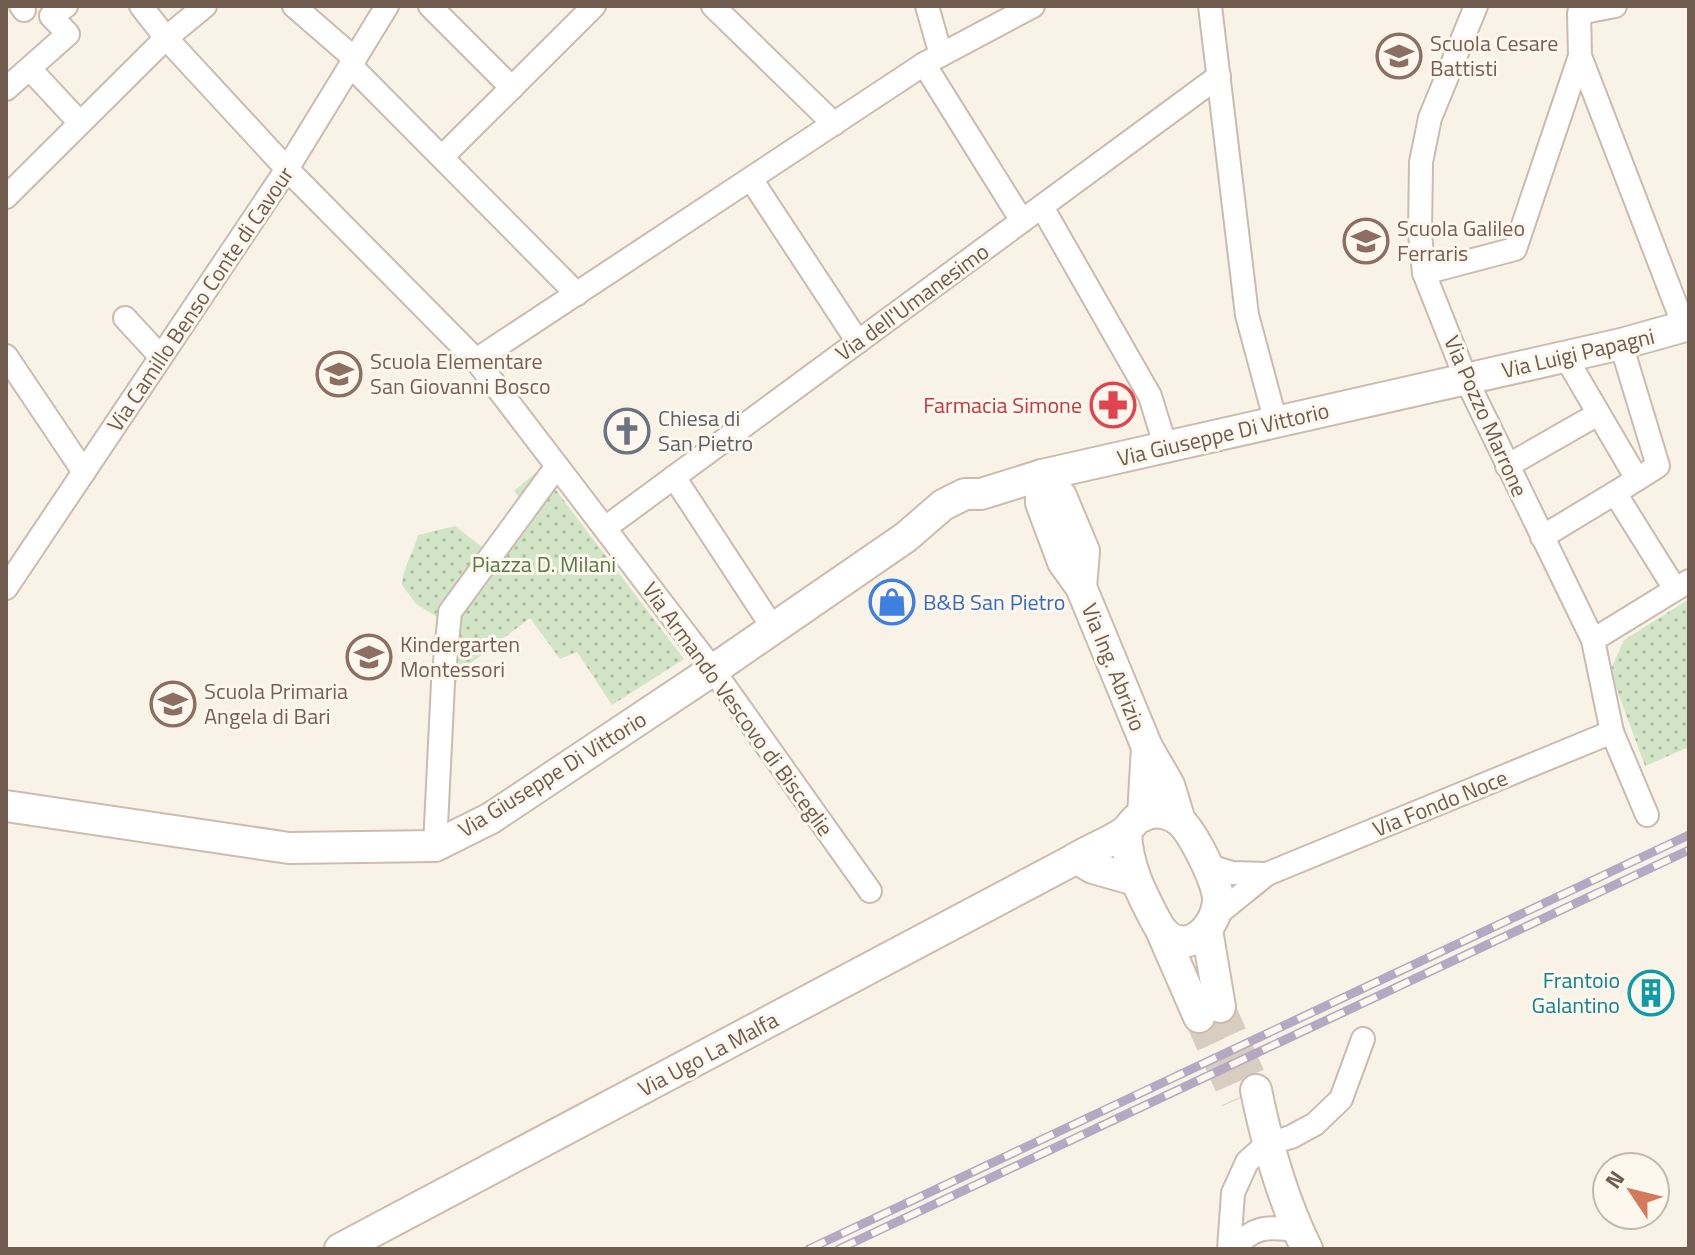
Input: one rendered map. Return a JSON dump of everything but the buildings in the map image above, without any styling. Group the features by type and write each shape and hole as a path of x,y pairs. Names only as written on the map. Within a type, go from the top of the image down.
{"street":[{"path":"6,89 68,34 51,16 66,6"},
{"name":"Via Armando Vescovo di Bisceglie","path":"141,6 166,38 287,169 476,360 713,670 870,891"},
{"path":"8,191 166,38 205,6"},
{"path":"294,6 353,62 577,294"},
{"name":"Via Camillo Benso Conte di Cavour","path":"6,588 287,169 387,6"},
{"path":"430,6 512,88"},
{"path":"713,6 834,124"},
{"path":"927,6 932,60 1022,221"},
{"path":"476,360 997,15 1033,6"},
{"path":"1210,6 1247,315 1276,423"},
{"name":"Via Pozzo Marrone","path":"1476,6 1430,118 1421,162 1420,234 1424,273 1466,379 1593,640 1612,732 1647,815"},
{"path":"1424,273 1515,249 1580,56 1579,13 1615,6"},
{"path":"442,157 512,88 583,9"},
{"path":"1580,56 1687,326"},
{"path":"30,69 80,123"},
{"name":"Via dell'Umanesimo","path":"605,528 1219,76"},
{"path":"751,179 858,342"},
{"path":"1042,207 1150,396 1166,448"},
{"path":"125,318 161,357"},
{"name":"Via Luigi Papagni","path":"1466,379 1687,326"},
{"path":"1542,537 1658,466 1621,344"},
{"path":"6,356 84,472"},
{"path":"1565,356 1637,479"},
{"name":"Via Giuseppe Di Vittorio","path":"6,806 289,848 435,846 491,818 906,537 953,520 969,509 981,494 1042,475 1466,379"},
{"path":"1507,466 1598,414"},
{"path":"435,846 443,683 450,612 557,466"},
{"name":"Via Ing. Abrizio","path":"1042,475 1061,496 1084,551 1081,587 1147,747 1169,785 1180,821 1218,889 1218,902 1210,923"},
{"path":"674,477 773,628"},
{"path":"1593,640 1682,585 1615,493"},
{"name":"Via Fondo Noce","path":"1210,923 1267,874 1612,732"},
{"name":"Via Ing. Abrizio","path":"1147,747 1127,854 1135,880 1161,930"},
{"path":"1134,824 1163,813 1180,821"},
{"name":"Via Ugo La Malfa","path":"340,1249 1076,858 1134,824"},
{"path":"1076,858 1093,868 1135,880"},
{"name":"Via Fondo Noce","path":"1206,865 1232,873 1267,874"},
{"path":"1161,930 1174,940 1187,942 1198,938 1210,923"},
{"path":"1161,930 1210,1012 1210,923"},
{"path":"1231,1249 1233,1193 1247,1162 1267,1144 1291,1137 1315,1124 1341,1099 1363,1039"},
{"path":"1246,1095 1302,1240"},
{"path":"1231,1249 1247,1234 1270,1227 1302,1240"}],"green space":[{"name":"Piazza D. Milani","path":"540,469 684,659 612,705 577,652 560,659 530,618 454,676 442,620 416,604 402,585 418,535 455,526 486,550 523,502 514,491"},
{"path":"1689,599 1689,747 1645,766 1610,671 1624,640"}],"tunnel":[{"path":"1220,1007 1256,1090"},
{"path":"1199,1017 1236,1100"}],"railway":[{"path":"809,1249 1689,835"},
{"path":"839,1249 1689,850"}],"place":[{"name":"Scuola Cesare Battisti","path":"1399,56"},
{"name":"Scuola Galileo Ferraris","path":"1366,241"},
{"name":"Scuola Elementare San Giovanni Bosco","path":"339,374"},
{"name":"Farmacia Simone","path":"1113,405"},
{"name":"Chiesa di San Pietro","path":"627,431"},
{"name":"B&B San Pietro","path":"892,602"},
{"name":"Kindergarten Montessori","path":"369,657"},
{"name":"Scuola Primaria Angela di Bari","path":"173,704"},
{"name":"Frantoio Galantino","path":"1651,993"}]}
